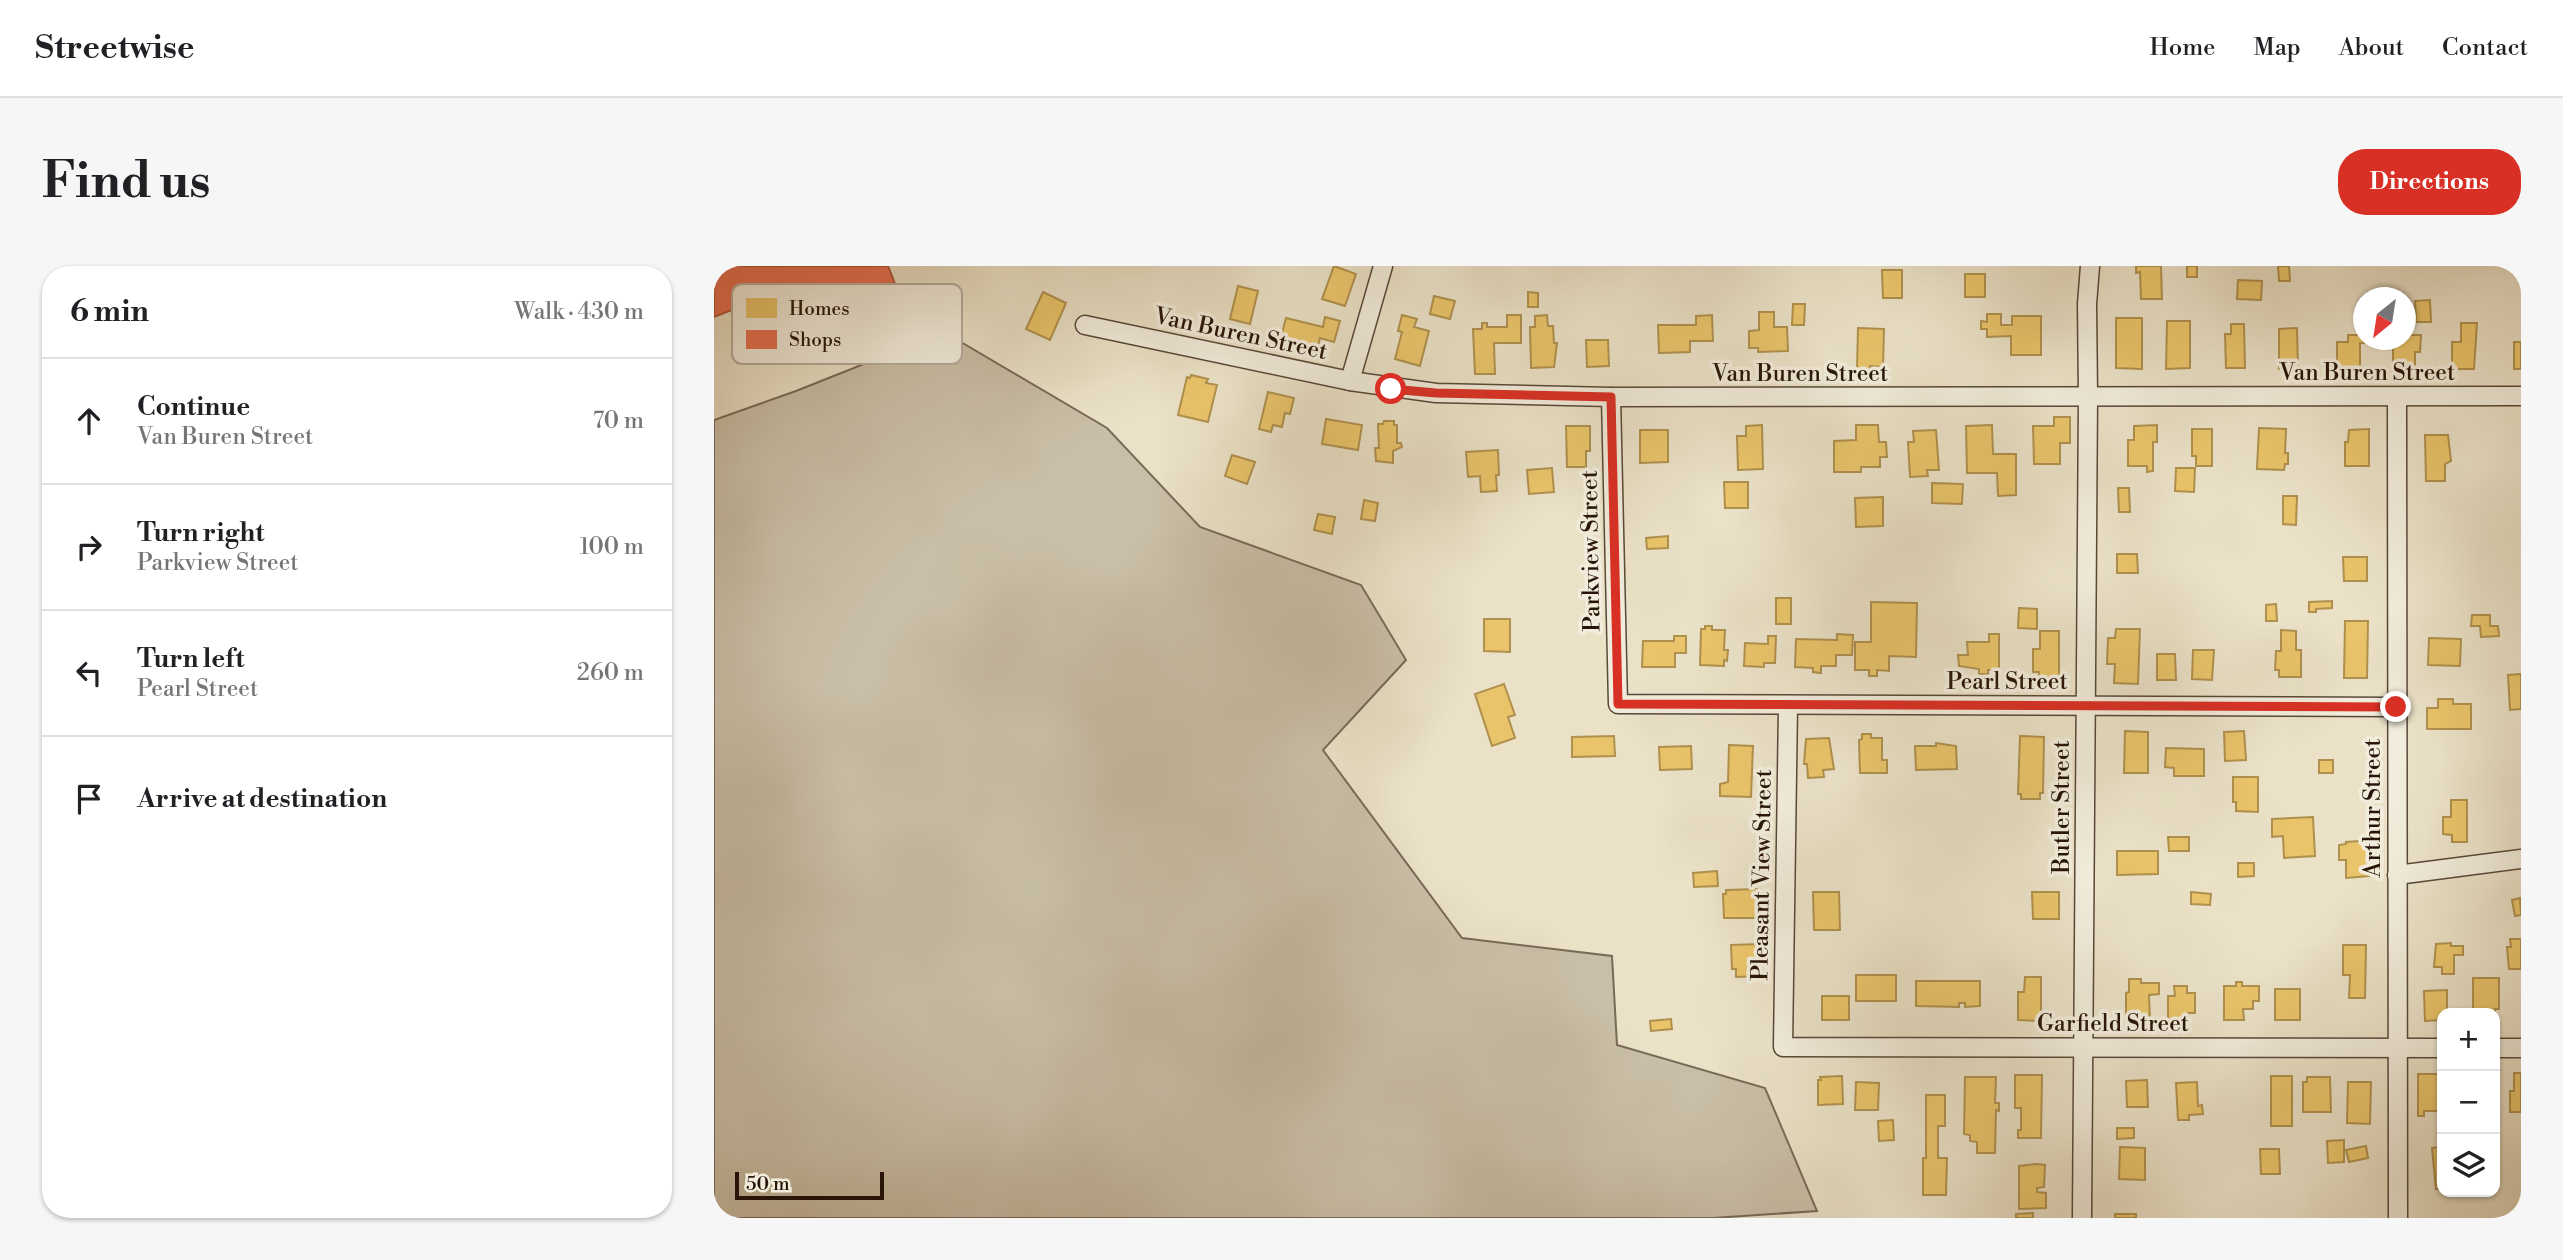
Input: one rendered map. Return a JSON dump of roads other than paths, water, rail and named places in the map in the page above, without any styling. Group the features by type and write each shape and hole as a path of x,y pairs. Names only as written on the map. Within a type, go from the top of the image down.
{"street":[{"path":"1350,381 1383,266"},
{"name":"Butler Street","path":"2082,1218 2087,304 2090,266"},
{"name":"Van Buren Street","path":"1086,325 1350,381 1436,393 1611,397 2521,396"},
{"name":"Parkview Street","path":"1611,397 1618,704"},
{"name":"Arthur Street","path":"2397,397 2398,1218"},
{"name":"Pearl Street","path":"1618,704 2396,707"},
{"name":"Pleasant View Street","path":"1783,1047 1788,705"},
{"path":"2397,875 2521,859"},
{"name":"Garfield Street","path":"1783,1047 2437,1048"},
{"path":"2500,1048 2521,1048"}]}
